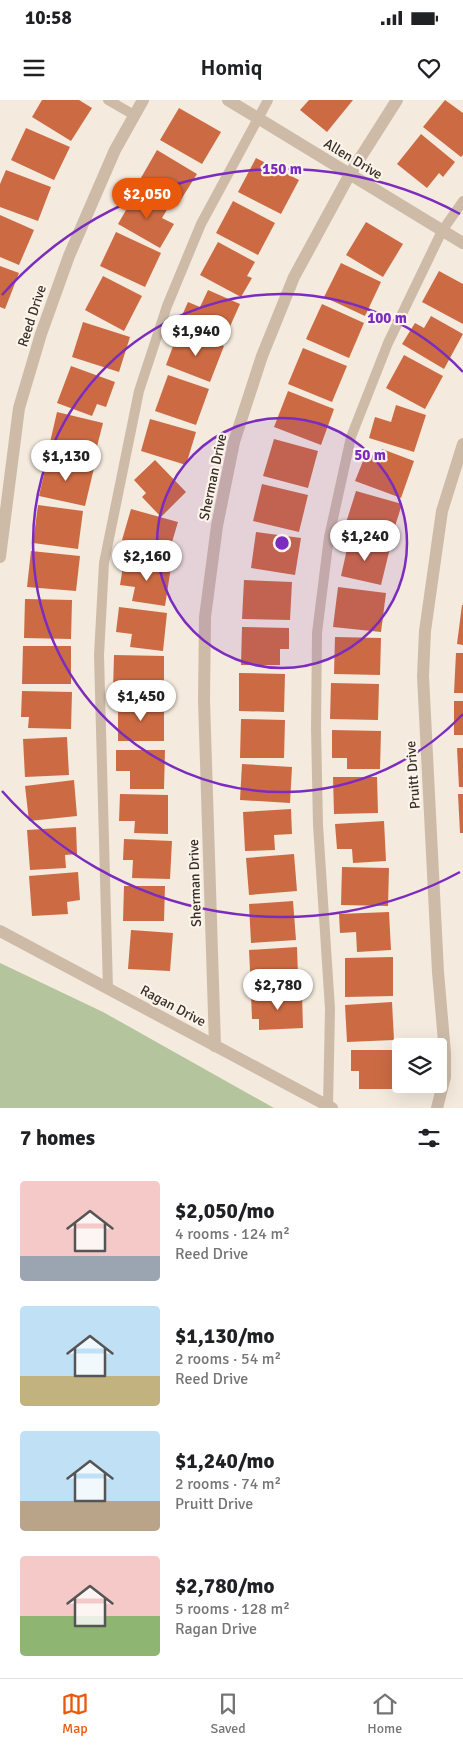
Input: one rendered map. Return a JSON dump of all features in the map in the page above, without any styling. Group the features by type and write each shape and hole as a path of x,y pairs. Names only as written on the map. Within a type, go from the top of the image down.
{"street":[{"name":"Reed Drive","path":"0,557 19,408 41,334 69,256 115,150 143,100"},
{"name":"Allen Drive","path":"228,100 463,243"},
{"name":"Sherman Drive","path":"215,1046 204,690 205,617 217,526 234,442 262,356 294,277 350,174 397,100"},
{"name":"Pruitt Drive","path":"438,1108 445,1077 445,1053 438,972 423,676 425,631 442,511 463,444"},
{"name":"Ragan Drive","path":"0,931 330,1107"}],"lane":[{"path":"108,100 134,115"},
{"path":"108,988 99,655 104,563 139,391 167,306 201,224 268,100"},
{"path":"330,1107 330,1009 318,825 316,728 317,633 329,537 351,437 388,343 442,231 463,201"}],"green space":[{"path":"0,963 103,1012 274,1108 0,1108"}],"building":[{"path":"42,100 79,100 92,108 71,141 32,117"},
{"path":"309,100 353,100 327,132 300,110"},
{"path":"445,100 463,113 463,155 461,157 423,127"},
{"path":"179,108 221,132 202,164 160,140"},
{"path":"26,128 70,147 54,180 11,160"},
{"path":"421,134 455,162 443,177 439,173 427,188 397,164"},
{"path":"157,150 197,174 177,206 138,183"},
{"path":"256,158 299,180 281,214 238,192"},
{"path":"6,170 51,187 38,221 0,207 0,184"},
{"path":"137,191 168,208 162,218 174,224 160,248 118,224"},
{"path":"233,201 275,223 258,255 216,233"},
{"path":"0,215 34,230 19,265 0,257"},
{"path":"366,222 403,244 383,277 346,255"},
{"path":"116,232 161,253 145,287 100,266"},
{"path":"218,242 255,262 247,276 252,278 241,297 200,275"},
{"path":"341,263 381,282 365,316 324,297"},
{"path":"0,266 19,273 5,309 0,307"},
{"path":"439,271 463,284 463,324 422,302"},
{"path":"103,276 142,296 124,331 85,310"},
{"path":"208,290 240,304 224,340 180,320 188,302 200,307"},
{"path":"322,304 364,323 349,358 306,339"},
{"path":"431,316 463,334 444,369 402,344 415,323 424,328"},
{"path":"83,322 130,337 119,372 72,357"},
{"path":"187,332 224,346 210,382 166,365 175,341 182,343"},
{"path":"303,348 347,366 332,402 288,384"},
{"path":"404,355 443,376 425,409 386,388"},
{"path":"71,366 115,382 106,407 97,404 92,416 57,403"},
{"path":"168,375 209,389 196,425 155,411"},
{"path":"288,391 334,409 321,445 274,427"},
{"path":"396,405 426,415 414,452 369,438 375,417 391,422"},
{"path":"57,412 103,423 93,462 48,451"},
{"path":"150,419 196,432 186,465 141,451"},
{"path":"274,439 318,451 308,488 263,476"},
{"path":"382,449 414,461 401,498 355,481 365,456 378,461"},
{"path":"48,457 94,468 85,506 39,496"},
{"path":"155,460 186,492 161,517 142,497 146,493 134,480"},
{"path":"262,484 308,495 299,532 253,521"},
{"path":"356,491 402,504 391,539 345,526"},
{"path":"38,505 83,511 78,549 33,543"},
{"path":"131,509 178,522 167,559 128,548 130,542 122,540"},
{"path":"256,532 301,538 295,575 251,568"},
{"path":"349,540 390,548 381,585 341,576"},
{"path":"31,551 80,556 76,591 27,587"},
{"path":"124,560 171,567 165,606 132,601 135,587 120,585"},
{"path":"244,580 292,582 290,620 242,619"},
{"path":"338,587 386,593 381,632 333,627"},
{"path":"25,599 72,600 71,639 24,638"},
{"path":"463,605 463,645 457,644"},
{"path":"119,607 167,613 163,651 130,647 132,634 116,632"},
{"path":"242,627 289,628 289,649 280,649 280,665 241,665"},
{"path":"335,637 381,638 380,675 334,674"},
{"path":"23,646 71,646 71,684 22,684"},
{"path":"456,653 463,653 463,693 454,693"},
{"path":"114,655 164,656 164,692 113,691"},
{"path":"239,673 285,674 284,712 239,711"},
{"path":"331,683 379,684 378,720 330,719"},
{"path":"22,691 72,692 71,729 28,728 29,717 21,717"},
{"path":"454,701 463,701 463,735 454,735"},
{"path":"118,702 164,703 164,741 118,741"},
{"path":"241,719 285,720 284,758 240,758"},
{"path":"332,730 381,731 380,769 347,769 347,758 332,758"},
{"path":"67,737 69,775 25,777 23,739"},
{"path":"457,748 463,748 463,787 459,787"},
{"path":"116,750 165,750 164,789 130,789 130,771 116,771"},
{"path":"242,764 292,767 290,803 240,800"},
{"path":"333,777 377,777 378,813 334,814"},
{"path":"74,780 77,816 29,821 25,786"},
{"path":"120,794 168,795 168,834 134,833 135,821 119,821"},
{"path":"458,794 463,794 463,833 460,833"},
{"path":"291,809 292,834 274,835 275,850 245,851 243,812"},
{"path":"384,821 386,861 353,863 352,849 337,849 335,824"},
{"path":"76,827 77,854 65,855 66,868 30,870 27,830"},
{"path":"124,839 172,841 170,879 132,878 133,860 123,860"},
{"path":"294,854 297,891 249,895 246,858"},
{"path":"342,867 389,868 388,906 341,905"},
{"path":"78,872 80,900 67,902 68,914 32,916 29,876"},
{"path":"124,886 165,886 164,921 123,921"},
{"path":"293,901 296,940 251,943 249,904"},
{"path":"389,912 391,950 357,952 356,932 340,933 339,914"},
{"path":"131,930 173,933 170,971 128,969"},
{"path":"297,947 298,976 288,977 289,987 251,990 249,950"},
{"path":"393,957 393,996 345,997 345,958"},
{"path":"302,993 303,1028 259,1030 259,1019 252,1019 251,994"},
{"path":"392,1002 394,1038 392,1040 347,1042 345,1005"},
{"path":"351,1050 392,1050 392,1089 359,1089 359,1071 351,1071"}]}
